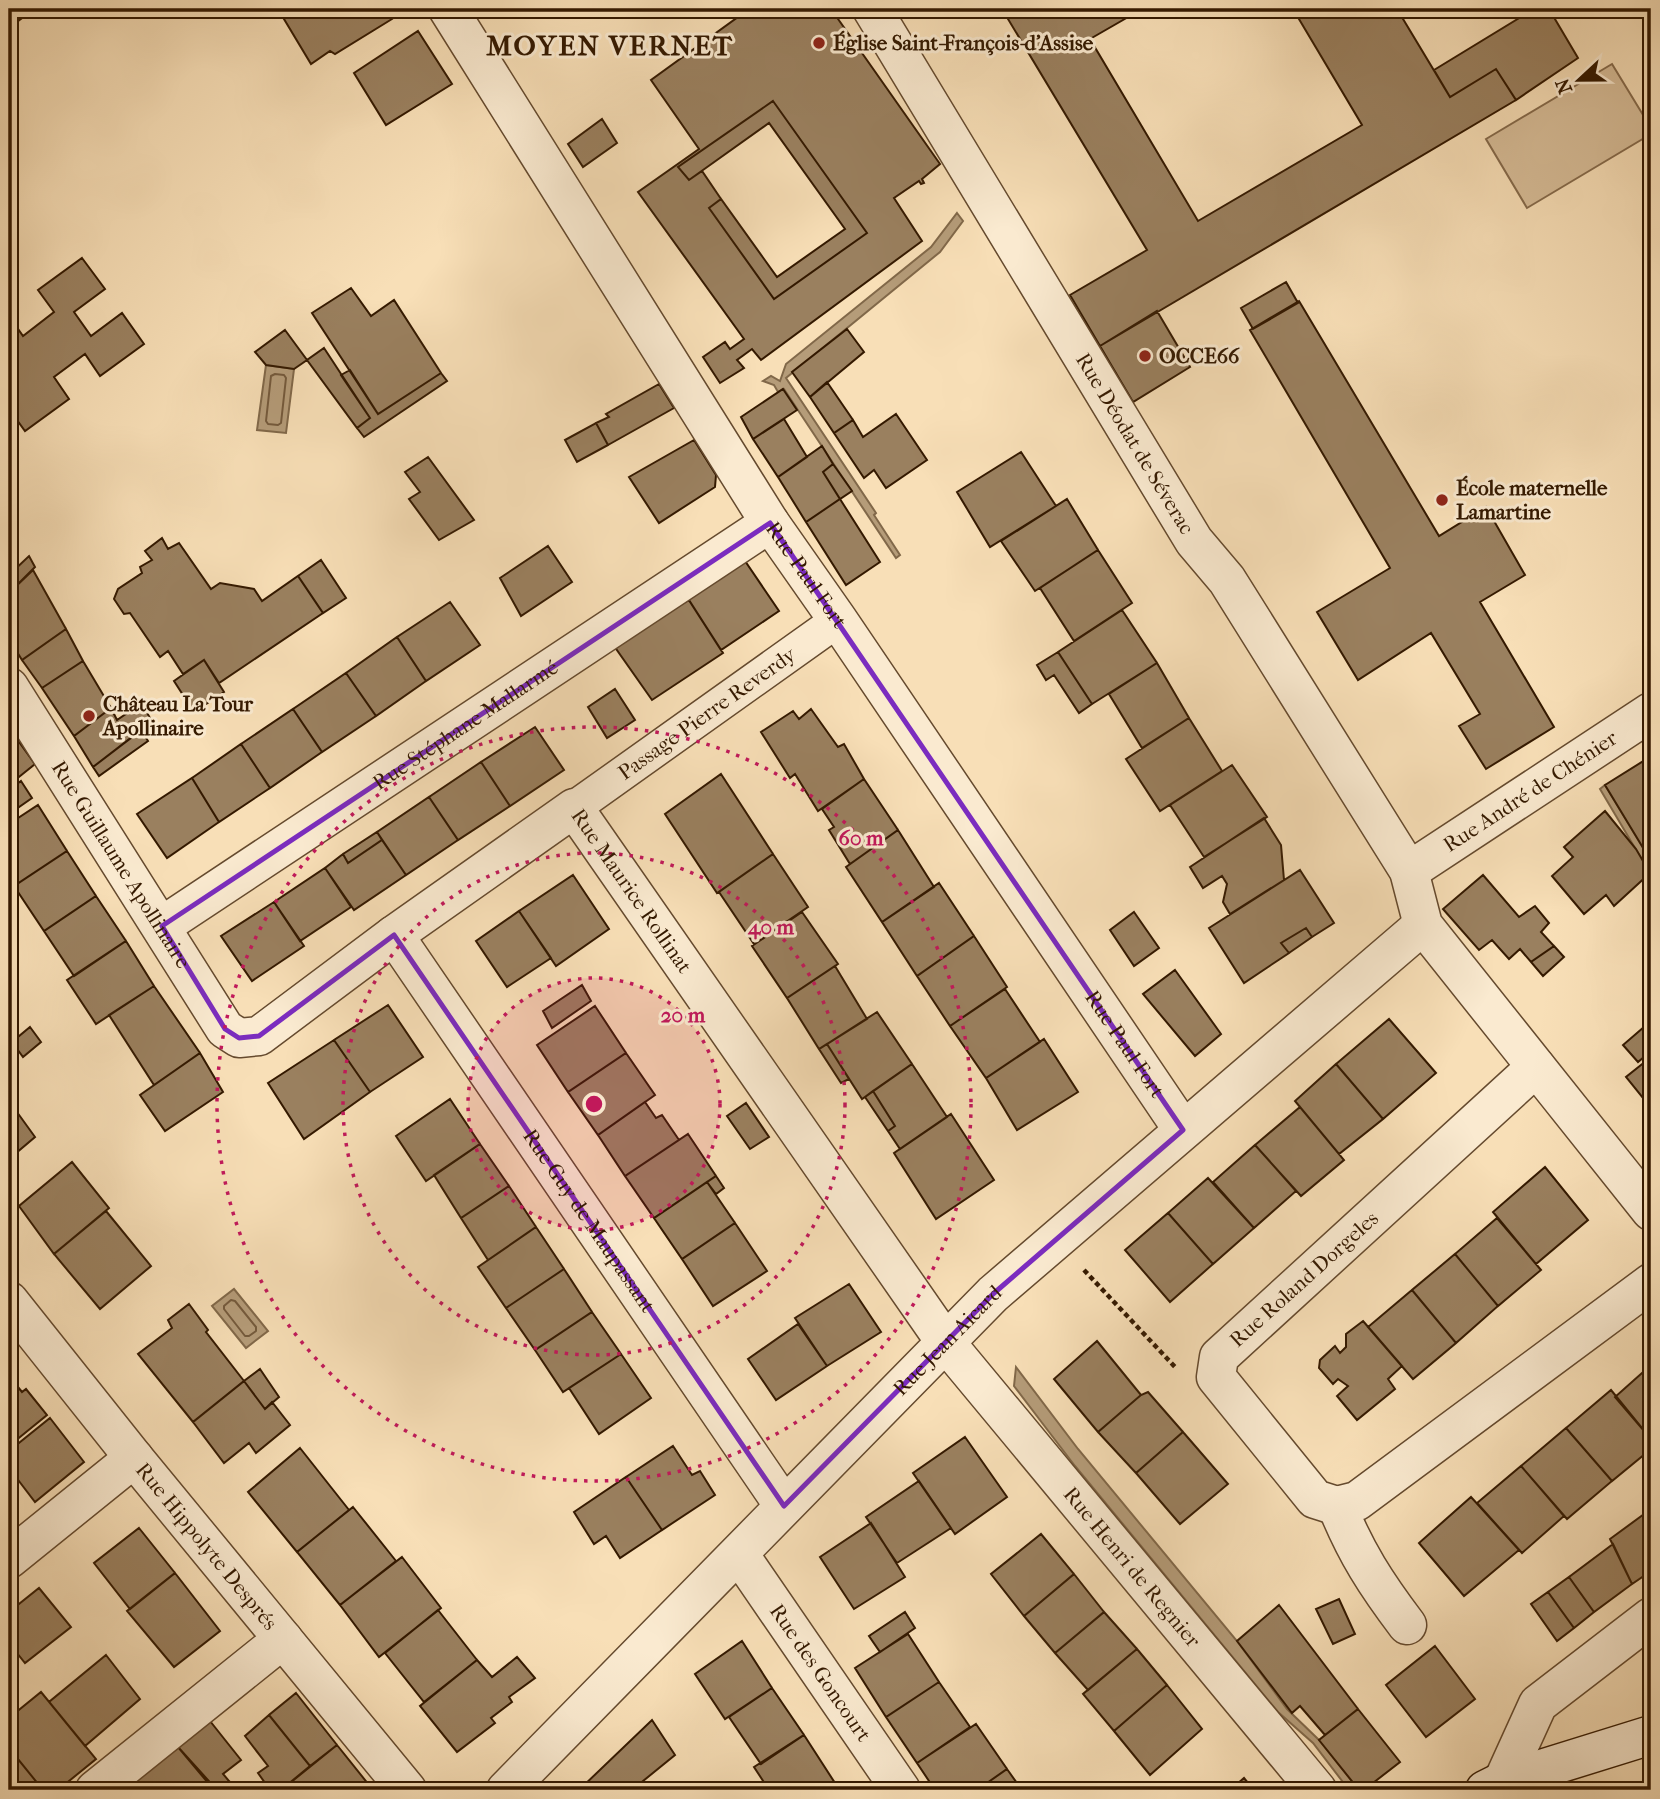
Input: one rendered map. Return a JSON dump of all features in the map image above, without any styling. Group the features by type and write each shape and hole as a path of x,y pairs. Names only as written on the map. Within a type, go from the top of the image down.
{"street":[{"name":"Rue Paul Fort","path":"448,9 770,523 1183,1130"},
{"name":"Rue Déodat de Séverac","path":"872,9 1194,541 1227,580 1409,871"},
{"name":"Rue Stéphane Mallarmé","path":"162,926 770,523"},
{"name":"Passage Pierre Reverdy","path":"574,808 838,620"},
{"name":"Rue Guillaume Apollinaire","path":"9,687 225,1029 239,1038"},
{"name":"Rue André de Chénier","path":"1409,871 1651,712"},
{"name":"Rue Maurice Rollinat","path":"239,1038 259,1036 394,935 574,808 946,1343"},
{"path":"1409,871 1423,925 1651,1211"},
{"name":"Rue Jean Aicard","path":"506,1790 993,1294 1058,1241 1183,1130 1423,925"},
{"name":"Rue Guy de Maupassant","path":"394,935 784,1506"},
{"name":"Rue Roland Dorgeles","path":"1216,1377 1219,1357 1536,1067"},
{"path":"1216,1377 1315,1499 1336,1506 1357,1501 1651,1283"},
{"name":"Rue Hippolyte Després","path":"9,1301 134,1458 407,1790"},
{"name":"Rue Henri de Regnier","path":"946,1343 1317,1790"},
{"path":"9,1559 134,1458"},
{"path":"1336,1506 1352,1545 1374,1581 1407,1625"},
{"name":"Rue des Goncourt","path":"739,1554 901,1790"},
{"path":"1494,1786 1538,1704 1651,1617"},
{"path":"95,1790 283,1639"},
{"path":"1494,1786 1651,1735"}],"path":[{"path":"1058,1241 1173,1368 1216,1377"}],"highlighted area":[{"path":"770,523 1183,1130 993,1294 784,1506 394,935 259,1036 239,1038 225,1029 162,926"}],"shaded area":[{"path":"1612,64 1651,128 1651,134 1527,208 1486,139"}],"water":[{"path":"957,213 963,221 940,252 786,378 876,513 874,515 900,555 896,558 784,389 778,392 774,385 763,381 771,376 780,381 786,364 931,247"},
{"path":"266,365 294,369 286,433 257,430"},
{"path":"1605,785 1651,861 1651,875 1600,789"},
{"path":"234,1289 268,1331 246,1348 212,1306"},
{"path":"1016,1367 1078,1449 1237,1641 1287,1709 1319,1740 1359,1790 1349,1790 1313,1743 1278,1712 1075,1466 1014,1386"}],"building":[{"path":"9,9 34,9 9,28"},
{"path":"300,9 386,9 392,19 335,54 330,51 311,64 284,19"},
{"path":"750,9 831,9 940,164 922,179 924,183 919,181 894,198 922,241 761,360 752,349 737,360 744,368 720,383 703,357 725,342 730,349 744,339 638,192 699,149 651,80 742,14 741,11","holes":["773,101 867,233 774,299 709,208 721,199 702,171 689,180 678,167"]},
{"path":"1002,9 1142,9 1090,39 1198,221 1362,125 1293,9 1397,9 1450,97 1496,69 1516,100 1100,346 1070,295 1147,250"},
{"path":"1534,9 1549,9 1578,58 1516,100 1496,69 1450,97 1434,70"},
{"path":"418,31 452,84 386,125 354,73"},
{"path":"773,101 867,233 774,299 709,208 721,199 777,277 845,229 769,123 689,180 678,167"},
{"path":"602,119 617,143 583,167 568,144"},
{"path":"82,258 105,289 74,312 91,336 122,313 144,344 100,376 85,354 54,377 69,399 25,431 9,409 9,316 23,336 54,312 38,290"},
{"path":"1286,282 1298,303 1253,329 1241,308"},
{"path":"351,288 371,316 394,300 441,373 378,414 312,313"},
{"path":"1299,301 1439,536 1486,507 1525,575 1480,602 1554,727 1486,769 1459,726 1480,714 1431,633 1358,680 1317,612 1390,568 1250,330"},
{"name":"OCCE66","path":"1157,311 1190,367 1133,402 1100,346"},
{"path":"847,329 864,352 810,397 792,372"},
{"path":"285,330 307,360 294,369 266,365 255,352"},
{"path":"324,348 370,418 357,428 307,360"},
{"path":"350,370 378,414 441,373 447,381 364,437 357,428 370,418 341,375"},
{"path":"827,382 853,420 834,433 810,397"},
{"path":"659,384 674,408 608,445 596,423 609,417 606,414"},
{"path":"783,389 797,410 753,439 741,417"},
{"path":"896,414 927,460 886,488 874,470 864,478 834,433 853,420 863,437"},
{"path":"784,419 807,457 778,477 753,439"},
{"path":"596,423 608,445 577,462 565,440"},
{"path":"694,440 716,475 715,487 659,523 629,477"},
{"path":"822,446 833,464 823,472 840,499 806,522 778,477"},
{"path":"1021,452 1056,506 990,547 957,492"},
{"path":"428,457 474,520 439,540 409,499 420,492 405,472"},
{"path":"833,464 852,491 840,499 823,472"},
{"path":"840,499 880,562 846,585 806,522"},
{"path":"1067,499 1098,550 1035,591 1001,541"},
{"path":"162,538 168,549 179,543 211,589 220,583 254,589 262,601 298,576 323,613 219,683 204,660 183,674 168,651 160,657 130,613 124,614 114,599 118,589 142,573 140,567 152,560 145,551"},
{"path":"548,546 572,582 521,616 500,578"},
{"path":"1098,550 1132,603 1074,641 1040,588"},
{"path":"741,555 779,611 721,650 685,594"},
{"path":"29,556 35,567 9,593 9,575"},
{"path":"321,560 346,598 323,613 298,576"},
{"path":"33,570 66,629 22,660 9,639 9,593"},
{"path":"689,600 723,653 652,700 612,643"},
{"path":"450,602 480,645 426,681 397,637"},
{"path":"1122,610 1157,663 1092,704 1058,652"},
{"path":"66,629 83,661 42,688 22,660"},
{"path":"397,637 426,681 376,716 346,673"},
{"path":"1058,652 1092,704 1079,713 1054,675 1046,680 1037,665"},
{"path":"204,660 224,692 194,712 174,681"},
{"path":"83,661 111,708 74,736 42,688"},
{"path":"1157,663 1189,718 1142,748 1109,694"},
{"path":"346,673 376,716 322,752 293,709"},
{"path":"615,689 635,720 607,738 588,707"},
{"path":"142,703 152,722 93,767 74,736 111,708 117,720"},
{"path":"293,709 322,752 270,788 241,744"},
{"path":"811,709 838,747 844,744 864,779 818,811 795,774 790,778 761,732 793,711 799,719"},
{"path":"1189,718 1222,771 1160,811 1126,759"},
{"path":"535,727 564,770 510,806 481,762"},
{"path":"141,730 148,741 99,776 93,767"},
{"path":"19,742 35,764 9,785 9,749"},
{"path":"241,744 270,788 219,822 192,778"},
{"path":"1645,760 1651,771 1651,861 1605,785"},
{"path":"481,762 510,806 458,840 429,797"},
{"path":"1232,765 1267,817 1204,857 1170,805"},
{"path":"721,774 773,854 717,893 665,814"},
{"path":"192,778 219,822 167,858 137,814"},
{"path":"864,779 898,830 850,864 829,830 834,827 822,809"},
{"path":"21,781 32,798 9,814 9,790"},
{"path":"429,797 458,840 406,875 377,832"},
{"path":"38,805 67,851 14,886 9,877 9,824"},
{"path":"1605,811 1636,849 1650,873 1614,906 1606,895 1584,914 1552,876 1573,857 1564,847"},
{"path":"1264,818 1281,845 1284,880 1230,914 1223,902 1227,884 1222,876 1203,888 1190,867"},
{"path":"898,830 934,887 882,922 846,867"},
{"path":"377,832 382,840 348,863 343,854"},
{"path":"382,840 406,875 354,910 325,868 343,854 348,863"},
{"path":"67,851 96,896 44,931 14,886"},
{"path":"773,854 808,907 754,944 719,892"},
{"path":"325,868 351,907 300,941 274,902"},
{"path":"1300,870 1334,923 1312,937 1306,928 1281,943 1289,953 1244,983 1209,928"},
{"path":"573,875 609,929 556,966 519,911"},
{"path":"1483,875 1519,917 1535,906 1549,923 1541,932 1554,946 1531,962 1520,949 1509,959 1492,940 1479,950 1443,909"},
{"path":"939,883 974,936 917,976 882,922"},
{"path":"96,896 126,941 74,976 44,931"},
{"path":"274,902 304,946 252,981 221,936"},
{"path":"519,911 551,958 507,987 476,941"},
{"path":"802,912 838,964 787,998 752,946"},
{"path":"1134,912 1159,948 1134,966 1110,930"},
{"path":"1306,928 1312,937 1289,953 1281,943"},
{"path":"974,936 1007,987 950,1026 917,976"},
{"path":"126,941 154,986 96,1024 67,980"},
{"path":"1554,946 1564,957 1543,976 1531,962"},
{"path":"835,966 867,1019 819,1049 787,998"},
{"path":"1175,970 1221,1034 1195,1056 1143,994"},
{"path":"582,985 591,1001 552,1028 543,1011"},
{"path":"154,986 200,1053 154,1085 109,1015"},
{"path":"1005,989 1040,1042 986,1078 950,1026"},
{"path":"388,1005 423,1057 370,1092 334,1040"},
{"path":"595,1006 626,1053 568,1092 537,1045"},
{"path":"877,1012 912,1064 862,1099 827,1044"},
{"path":"1389,1019 1436,1073 1383,1119 1336,1064"},
{"path":"1651,1021 1651,1051 1638,1062 1623,1045"},
{"path":"30,1027 41,1042 23,1057 12,1042"},
{"path":"1044,1039 1078,1092 1017,1130 986,1078"},
{"path":"334,1040 370,1092 304,1139 268,1083"},
{"path":"827,1044 849,1079 841,1083 819,1049"},
{"path":"200,1053 223,1092 165,1131 140,1095"},
{"path":"626,1053 655,1095 598,1135 568,1092"},
{"path":"1651,1057 1651,1108 1626,1077"},
{"path":"912,1064 947,1117 900,1149 888,1131 895,1126 873,1091"},
{"path":"1336,1064 1383,1119 1339,1154 1295,1101"},
{"path":"873,1091 895,1126 888,1131 865,1097"},
{"path":"450,1099 480,1144 426,1181 396,1136"},
{"path":"9,1101 35,1137 9,1159"},
{"path":"645,1102 656,1118 662,1115 679,1140 625,1176 598,1135"},
{"path":"746,1103 769,1137 750,1149 727,1116"},
{"path":"1300,1107 1344,1160 1301,1196 1255,1145"},
{"path":"951,1114 994,1180 936,1219 894,1153"},
{"path":"688,1134 716,1176 654,1218 625,1176"},
{"path":"480,1144 509,1186 461,1218 434,1175"},
{"path":"1255,1145 1296,1191 1254,1228 1213,1182"},
{"path":"72,1162 109,1208 54,1254 19,1206"},
{"path":"1545,1167 1588,1220 1536,1264 1493,1212"},
{"path":"716,1176 724,1188 716,1194 707,1182"},
{"path":"1208,1178 1254,1228 1213,1264 1168,1213"},
{"path":"707,1182 735,1223 682,1259 654,1218"},
{"path":"509,1186 536,1227 488,1260 461,1218"},
{"path":"106,1211 151,1266 100,1309 54,1254"},
{"path":"1168,1213 1213,1264 1170,1302 1125,1250"},
{"path":"1497,1218 1541,1270 1498,1306 1455,1254"},
{"path":"735,1223 767,1271 713,1306 682,1259"},
{"path":"536,1227 564,1269 506,1308 478,1267"},
{"path":"1455,1254 1498,1306 1456,1343 1412,1290"},
{"path":"564,1269 592,1312 535,1350 506,1308"},
{"path":"849,1284 881,1332 827,1366 795,1318"},
{"path":"1412,1290 1456,1343 1413,1379 1368,1327"},
{"path":"189,1304 208,1330 206,1332 244,1381 193,1422 138,1354 172,1328 168,1320"},
{"path":"592,1312 621,1354 563,1392 535,1350"},
{"path":"1363,1321 1402,1366 1388,1379 1395,1389 1357,1420 1337,1396 1348,1386 1338,1379 1333,1384 1319,1368 1320,1360 1335,1346 1340,1353 1346,1347 1346,1334"},
{"path":"798,1324 827,1366 776,1400 748,1359"},
{"path":"1097,1341 1141,1395 1098,1432 1054,1379"},
{"path":"621,1354 651,1398 599,1434 569,1388"},
{"path":"1651,1365 1651,1439 1615,1397"},
{"path":"260,1369 279,1397 265,1409 244,1381"},
{"path":"9,1376 22,1392 26,1389 47,1415 9,1446"},
{"path":"244,1381 265,1409 272,1402 290,1425 256,1453 249,1443 224,1463 193,1422"},
{"path":"1611,1390 1651,1439 1651,1449 1612,1481 1566,1428"},
{"path":"1148,1392 1183,1432 1136,1473 1098,1432"},
{"path":"50,1418 84,1462 35,1502 9,1468 9,1451"},
{"path":"1566,1428 1612,1481 1567,1519 1521,1466"},
{"path":"1183,1432 1228,1484 1180,1524 1136,1473"},
{"path":"965,1437 1007,1497 955,1534 913,1473"},
{"path":"673,1446 692,1475 700,1471 715,1495 662,1530 626,1477"},
{"path":"300,1448 349,1510 297,1552 248,1492"},
{"path":"1521,1466 1564,1516 1522,1553 1477,1503"},
{"path":"626,1477 662,1530 620,1558 606,1536 594,1544 574,1512"},
{"path":"919,1481 951,1528 897,1563 866,1517"},
{"path":"1471,1497 1519,1550 1464,1596 1419,1543"},
{"path":"353,1507 396,1561 340,1605 297,1552"},
{"path":"1651,1509 1651,1571 1632,1584 1610,1539"},
{"path":"871,1523 905,1577 854,1609 820,1557"},
{"path":"139,1528 175,1573 130,1609 94,1563"},
{"path":"1041,1534 1074,1574 1024,1616 991,1574"},
{"path":"1613,1544 1632,1584 1594,1612 1569,1577"},
{"path":"402,1557 441,1608 379,1657 340,1605"},
{"path":"175,1573 220,1631 174,1667 127,1611"},
{"path":"1074,1574 1104,1612 1055,1653 1024,1616"},
{"path":"1569,1577 1594,1612 1574,1628 1548,1592"},
{"path":"39,1588 71,1627 25,1663 9,1643 9,1612"},
{"path":"1548,1592 1574,1628 1557,1641 1531,1604"},
{"path":"1339,1599 1355,1634 1333,1644 1316,1609"},
{"path":"1279,1605 1358,1709 1325,1735 1300,1706 1292,1713 1237,1641"},
{"path":"438,1610 477,1660 424,1702 385,1653"},
{"path":"905,1612 915,1628 880,1652 869,1636"},
{"path":"1104,1612 1137,1649 1088,1690 1055,1653"},
{"path":"908,1634 939,1682 886,1717 855,1668"},
{"path":"742,1641 772,1688 725,1719 695,1674"},
{"path":"1435,1646 1475,1699 1426,1737 1386,1685"},
{"path":"1137,1649 1167,1685 1114,1731 1083,1694"},
{"path":"106,1655 140,1699 85,1746 49,1702"},
{"path":"517,1657 535,1678 509,1697 512,1702 491,1718 495,1723 457,1752 420,1706 477,1660 492,1677"},
{"path":"939,1682 970,1727 917,1763 886,1717"},
{"path":"1167,1685 1202,1729 1150,1775 1114,1731"},
{"path":"772,1688 804,1735 761,1764 729,1717"},
{"path":"41,1692 96,1759 58,1790 43,1790 9,1748 9,1718"},
{"path":"296,1693 337,1745 310,1766 269,1715"},
{"path":"1358,1709 1400,1762 1364,1790 1359,1790 1319,1740"},
{"path":"269,1715 310,1766 281,1790 270,1790 258,1773 268,1766 245,1736"},
{"path":"652,1720 675,1755 632,1790 579,1790"},
{"path":"210,1721 241,1760 223,1774 229,1781 217,1790 178,1747"},
{"path":"976,1724 1007,1769 977,1790 935,1790 917,1763"},
{"path":"804,1735 835,1783 824,1790 769,1790 754,1767"},
{"path":"337,1745 373,1790 288,1790 285,1787"},
{"path":"178,1747 214,1790 125,1790"},
{"path":"9,1748 43,1790 9,1790"},
{"path":"1007,1769 1019,1786 1015,1790 977,1790"},
{"path":"1244,1778 1254,1790 1230,1790"},
{"path":"229,1781 237,1790 217,1790"}],"place":[{"name":"Église Saint-François-d'Assise","path":"819,43"},
{"name":"OCCE66","path":"1145,356"},
{"name":"École maternelle Lamartine","path":"1442,500"},
{"name":"Château La Tour Apollinaire","path":"89,716"}],"district":[{"name":"MOYEN VERNET","path":"610,45"}]}
